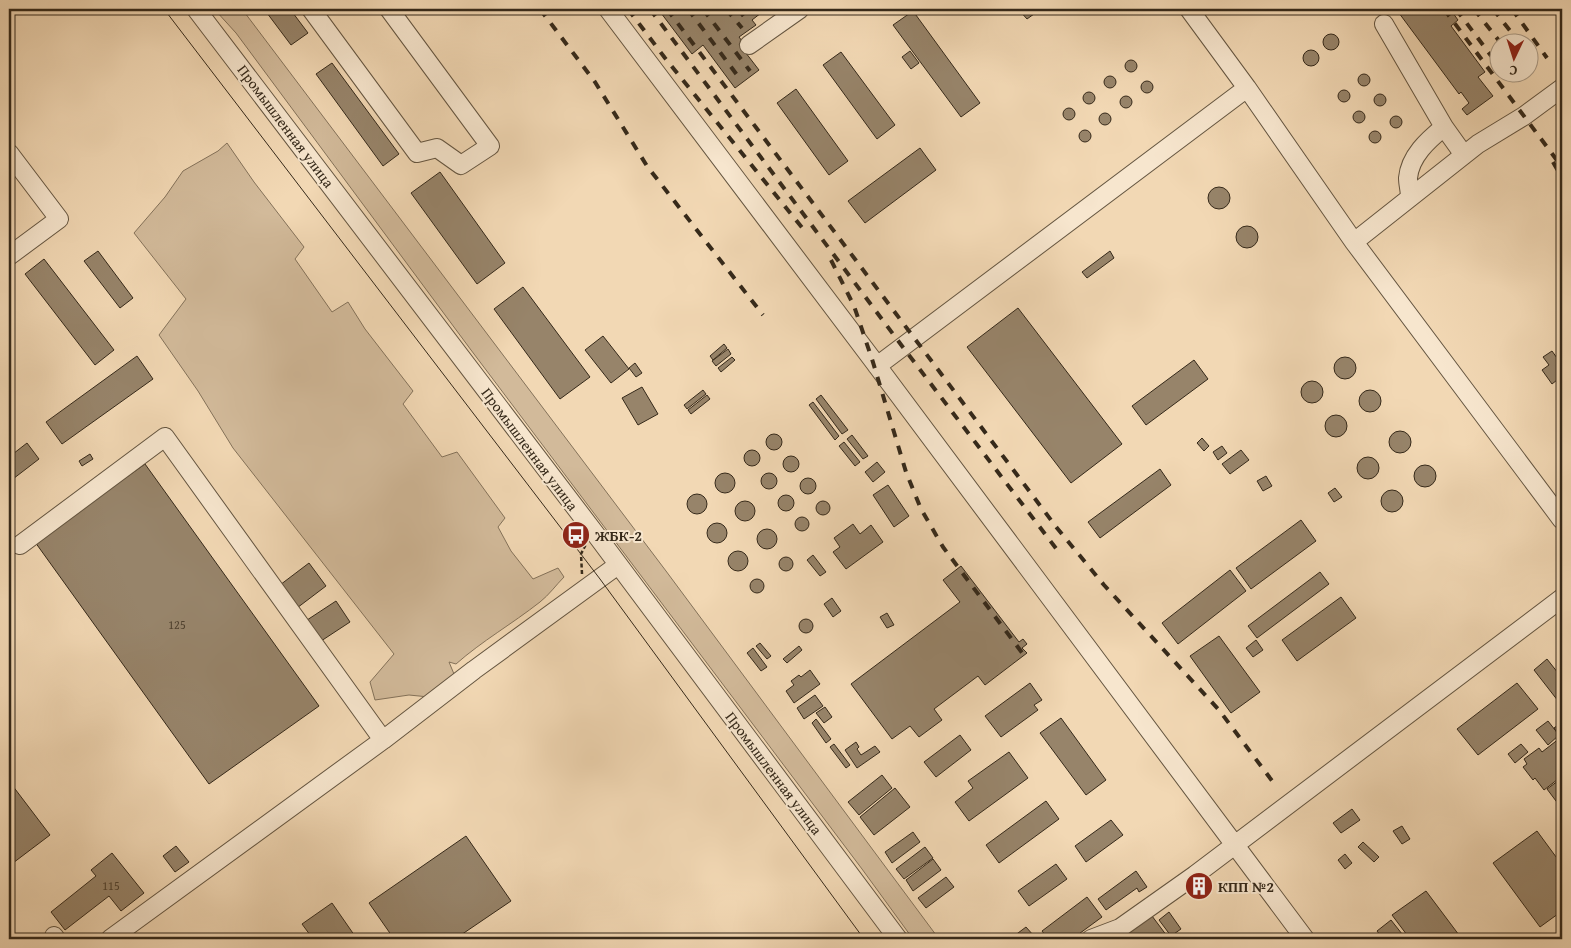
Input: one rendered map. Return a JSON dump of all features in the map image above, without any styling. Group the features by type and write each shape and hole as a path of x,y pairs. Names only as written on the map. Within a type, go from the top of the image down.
{"street":[{"name":"Промышленная улица","path":"196,9 618,565 898,939"},
{"path":"312,9 417,153 437,148 461,165 490,146 389,9"},
{"path":"608,9 1305,939"},
{"path":"750,45 800,9"},
{"path":"1189,9 1247,88 1354,242 1562,520"},
{"path":"1384,24 1444,128 1464,155"},
{"path":"877,366 1247,88"},
{"path":"1354,242 1478,144 1524,116 1562,88"},
{"path":"1410,197 1408,178 1413,159 1428,141 1444,128"},
{"path":"9,153 58,218 9,256"},
{"path":"20,545 165,438 383,740"},
{"path":"110,939 383,740 474,670 618,565"},
{"path":"1091,939 1120,928 1234,845 1562,598"}],"path":[{"path":"585,590 581,554 587,544"}],"shaded area":[{"path":"216,9 242,9 666,571 939,939 913,939 471,350 236,33"},
{"path":"227,143 254,182 304,247 295,259 332,312 348,302 365,329 413,391 403,404 442,457 457,452 505,518 498,527 511,551 533,579 558,568 564,577 540,602 456,664 449,662 454,674 429,697 409,695 375,700 370,682 394,654 233,448 198,391 159,335 186,299 134,233 165,197 183,171 218,151"}],"building":[{"path":"264,9 290,9 308,33 291,45"},
{"path":"658,9 768,9 763,15 761,13 752,20 756,25 739,37 742,41 739,44 759,70 735,88 703,45 692,54"},
{"path":"1020,9 1041,9 1027,19"},
{"path":"1396,9 1450,9 1458,20 1451,26 1485,72 1478,77 1493,96 1467,115 1462,109 1469,103 1461,92 1459,94"},
{"path":"913,11 980,103 961,117 893,25"},
{"path":"1328,34 1334,34 1339,39 1337,48 1328,50 1323,45 1323,39"},
{"path":"1308,50 1314,50 1319,55 1317,64 1308,66 1303,61 1303,55"},
{"path":"910,51 919,63 911,69 902,57"},
{"path":"841,52 895,125 877,139 823,65"},
{"path":"1129,60 1133,60 1137,66 1133,72 1129,72 1125,68 1125,64"},
{"path":"332,63 399,154 383,166 316,74"},
{"path":"1362,74 1366,74 1370,80 1366,86 1362,86 1358,82 1358,78"},
{"path":"1108,76 1112,76 1116,82 1112,88 1108,88 1104,84 1104,80"},
{"path":"1145,81 1149,81 1153,87 1149,93 1145,93 1141,89 1141,85"},
{"path":"796,89 848,161 829,175 777,103"},
{"path":"1342,90 1346,90 1350,96 1346,102 1342,102 1338,98 1338,94"},
{"path":"1087,92 1091,92 1095,98 1091,104 1087,104 1083,100 1083,96"},
{"path":"1378,94 1382,94 1386,100 1382,106 1378,106 1374,102 1374,98"},
{"path":"1124,96 1128,96 1132,102 1128,108 1124,108 1120,104 1120,100"},
{"path":"1067,108 1071,108 1075,114 1071,120 1067,120 1063,116 1063,112"},
{"path":"1357,111 1361,111 1365,117 1361,123 1357,123 1353,119 1353,115"},
{"path":"1103,113 1107,113 1111,119 1107,125 1103,125 1099,121 1099,117"},
{"path":"1394,116 1398,116 1402,122 1398,128 1394,128 1390,124 1390,120"},
{"path":"1083,130 1087,130 1091,136 1087,142 1083,142 1079,138 1079,134"},
{"path":"1373,131 1377,131 1381,137 1377,143 1373,143 1369,139 1369,135"},
{"path":"920,148 936,170 865,223 848,201"},
{"path":"440,172 505,263 477,284 411,193"},
{"path":"1219,187 1227,190 1230,198 1227,206 1219,209 1211,206 1208,198 1211,190"},
{"path":"1247,226 1255,229 1258,237 1255,245 1247,248 1239,245 1236,237 1239,229"},
{"path":"98,251 133,298 120,308 84,261"},
{"path":"1110,251 1114,258 1087,278 1082,272"},
{"path":"44,259 114,350 95,365 25,274"},
{"path":"523,287 590,377 560,399 494,309"},
{"path":"1018,308 1122,444 1071,483 967,347"},
{"path":"603,336 629,369 611,383 585,350"},
{"path":"724,344 727,348 713,360 710,356"},
{"path":"728,349 731,354 716,366 712,361"},
{"path":"1552,351 1562,365 1562,376 1552,384 1542,370 1549,365 1543,357"},
{"path":"137,356 153,379 62,444 46,422"},
{"path":"732,357 735,360 721,372 718,368"},
{"path":"1345,357 1353,360 1356,368 1353,376 1345,379 1337,376 1334,368 1337,360"},
{"path":"1194,360 1208,379 1146,425 1132,406"},
{"path":"635,363 642,373 636,377 629,368"},
{"path":"1312,381 1320,384 1323,392 1320,400 1312,403 1304,400 1301,392 1304,384"},
{"path":"642,387 658,414 638,425 622,398"},
{"path":"703,390 706,394 687,409 684,405"},
{"path":"1370,390 1378,393 1381,401 1378,409 1370,412 1362,409 1359,401 1362,393"},
{"path":"707,395 710,399 691,414 688,410"},
{"path":"821,395 848,430 842,434 816,399"},
{"path":"813,402 839,436 835,440 809,405"},
{"path":"1336,415 1344,418 1347,426 1344,434 1336,437 1328,434 1325,426 1328,418"},
{"path":"1400,431 1408,434 1411,442 1408,450 1400,453 1392,450 1389,442 1392,434"},
{"path":"771,434 777,434 782,439 780,448 771,450 766,445 766,439"},
{"path":"852,435 868,456 863,459 847,439"},
{"path":"1202,438 1209,446 1204,451 1197,443"},
{"path":"844,442 860,462 855,466 839,446"},
{"path":"27,443 39,459 9,482 9,457"},
{"path":"1222,446 1227,453 1218,460 1213,452"},
{"path":"749,450 755,450 760,455 758,464 749,466 744,461 744,455"},
{"path":"1241,450 1249,460 1230,474 1222,464"},
{"path":"90,454 93,459 82,466 79,461"},
{"path":"788,456 794,456 799,461 797,470 788,472 783,467 783,461"},
{"path":"1368,457 1376,460 1379,468 1376,476 1368,479 1360,476 1357,468 1360,460"},
{"path":"877,462 885,472 873,482 865,472"},
{"path":"145,464 319,706 209,784 35,542"},
{"path":"1425,465 1433,468 1436,476 1433,484 1425,487 1417,484 1414,476 1417,468"},
{"path":"1160,469 1171,485 1100,538 1088,522"},
{"path":"725,473 732,476 735,483 732,490 725,493 718,490 715,483 718,476"},
{"path":"766,473 772,473 777,478 775,487 766,489 761,484 761,478"},
{"path":"1266,476 1272,486 1263,491 1257,481"},
{"path":"805,478 811,478 816,483 814,492 805,494 800,489 800,483"},
{"path":"888,485 909,516 894,527 873,495"},
{"path":"1335,488 1342,497 1334,502 1328,493"},
{"path":"1392,490 1400,493 1403,501 1400,509 1392,512 1384,509 1381,501 1384,493"},
{"path":"697,494 704,497 707,504 704,511 697,514 690,511 687,504 690,497"},
{"path":"783,495 789,495 794,500 792,509 783,511 778,506 778,500"},
{"path":"745,501 752,504 755,511 752,518 745,521 738,518 735,511 738,504"},
{"path":"823,501 828,503 830,508 828,513 823,515 818,513 816,508 818,503"},
{"path":"802,517 807,519 809,524 807,529 802,531 797,529 795,524 797,519"},
{"path":"1301,520 1316,541 1251,589 1236,568"},
{"path":"717,523 724,526 727,533 724,540 717,543 710,540 707,533 710,526"},
{"path":"853,524 860,534 871,525 883,542 846,569 833,552 840,547 834,538"},
{"path":"767,529 774,532 777,539 774,546 767,549 760,546 757,539 760,532"},
{"path":"738,551 745,554 748,561 745,568 738,571 731,568 728,561 731,554"},
{"path":"813,555 826,572 820,576 807,560"},
{"path":"786,557 791,559 793,564 791,569 786,571 781,569 779,564 781,559"},
{"path":"309,563 326,586 293,611 276,588"},
{"path":"961,566 1019,642 1023,639 1027,644 1022,648 1027,653 985,685 978,676 934,709 942,720 919,737 910,726 892,739 851,684 960,602 943,580"},
{"path":"1230,570 1246,591 1178,644 1162,623"},
{"path":"1320,572 1329,584 1257,638 1248,626"},
{"path":"757,579 762,581 764,586 762,591 757,593 752,591 750,586 752,581"},
{"path":"1341,597 1356,618 1297,661 1282,640"},
{"path":"832,598 841,611 833,617 824,604"},
{"path":"336,601 350,622 315,645 301,624"},
{"path":"887,613 894,625 887,628 880,617"},
{"path":"806,619 811,621 813,626 811,631 806,633 801,631 799,626 801,621"},
{"path":"1219,636 1260,692 1231,713 1190,656"},
{"path":"1256,640 1263,650 1253,657 1246,648"},
{"path":"760,643 771,656 767,659 756,646"},
{"path":"799,646 802,650 787,663 783,659"},
{"path":"753,648 767,667 761,671 747,653"},
{"path":"1547,659 1562,678 1562,706 1534,670"},
{"path":"810,670 820,684 794,703 786,691 794,685 791,681 799,675 801,677"},
{"path":"1030,683 1042,700 1034,705 1038,710 1001,737 985,716"},
{"path":"1517,683 1538,709 1478,755 1457,729"},
{"path":"815,695 823,706 804,719 797,708"},
{"path":"825,707 832,717 824,723 816,713"},
{"path":"1061,718 1106,780 1086,795 1040,733"},
{"path":"816,719 831,739 826,743 812,723"},
{"path":"1548,721 1559,735 1548,745 1536,730"},
{"path":"1562,722 1562,740 1554,728"},
{"path":"960,735 971,750 936,777 924,762"},
{"path":"1560,738 1562,741 1562,776 1544,790 1523,767 1527,764 1524,759 1539,748 1542,752"},
{"path":"856,742 859,747 857,749 861,755 875,746 880,752 857,768 845,750"},
{"path":"834,744 850,765 846,768 830,747"},
{"path":"1521,744 1528,752 1515,763 1508,754"},
{"path":"1009,752 1028,778 969,821 955,802 973,788 968,781"},
{"path":"882,775 892,788 859,815 848,802"},
{"path":"1562,778 1562,809 1547,789"},
{"path":"9,781 50,835 9,866"},
{"path":"895,788 910,807 874,835 860,817"},
{"path":"1046,801 1059,819 999,863 986,845"},
{"path":"1352,809 1360,820 1341,833 1333,823"},
{"path":"1111,820 1123,835 1086,862 1075,846"},
{"path":"1402,826 1410,839 1402,844 1393,831"},
{"path":"1537,831 1562,865 1562,911 1540,927 1493,863"},
{"path":"913,832 920,842 892,863 885,852"},
{"path":"466,836 511,901 455,939 394,939 369,903"},
{"path":"1363,842 1379,857 1374,862 1358,847"},
{"path":"176,846 189,862 175,872 163,856"},
{"path":"925,847 933,858 904,879 896,869"},
{"path":"112,853 144,893 121,911 109,896 65,930 51,912 96,876 91,870"},
{"path":"1345,854 1352,863 1345,869 1338,860"},
{"path":"933,859 941,870 913,891 906,880"},
{"path":"1056,864 1067,879 1029,906 1018,891"},
{"path":"1136,871 1147,887 1139,892 1137,888 1106,910 1098,899"},
{"path":"946,877 954,887 926,908 918,898"},
{"name":"КПП №2","path":"1200,877 1207,888 1199,894 1191,883"},
{"path":"1426,891 1462,939 1410,939 1392,915"},
{"path":"1087,897 1102,917 1072,939 1048,939 1042,931"},
{"path":"332,903 357,939 313,939 302,924"},
{"path":"1169,912 1181,929 1171,936 1159,920"},
{"path":"1152,916 1167,936 1162,939 1133,939 1129,933"},
{"path":"1391,920 1406,939 1383,939 1377,931"},
{"path":"1026,927 1034,936 1030,939 1010,939"}],"tram line":[{"path":"164,9 600,579 864,939"}],"railway":[{"path":"540,9 595,82 647,166 763,315"},
{"path":"628,9 665,58 804,230"},
{"path":"650,9 1061,555"},
{"path":"667,9 1057,528 1104,585 1219,710 1276,786"},
{"path":"688,9 740,79"},
{"path":"703,9 750,71"},
{"path":"726,9 742,28"},
{"path":"738,9 749,23"},
{"path":"1444,9 1562,167"},
{"path":"1456,9 1488,52"},
{"path":"1474,9 1492,32"},
{"path":"1493,9 1511,32"},
{"path":"1512,9 1547,58"},
{"path":"1553,162 1562,178"},
{"path":"831,260 854,306 906,472 921,509 943,547 1023,654"}],"place":[{"name":"ЖБК-2","path":"576,535"},
{"name":"КПП №2","path":"1199,886"}]}
